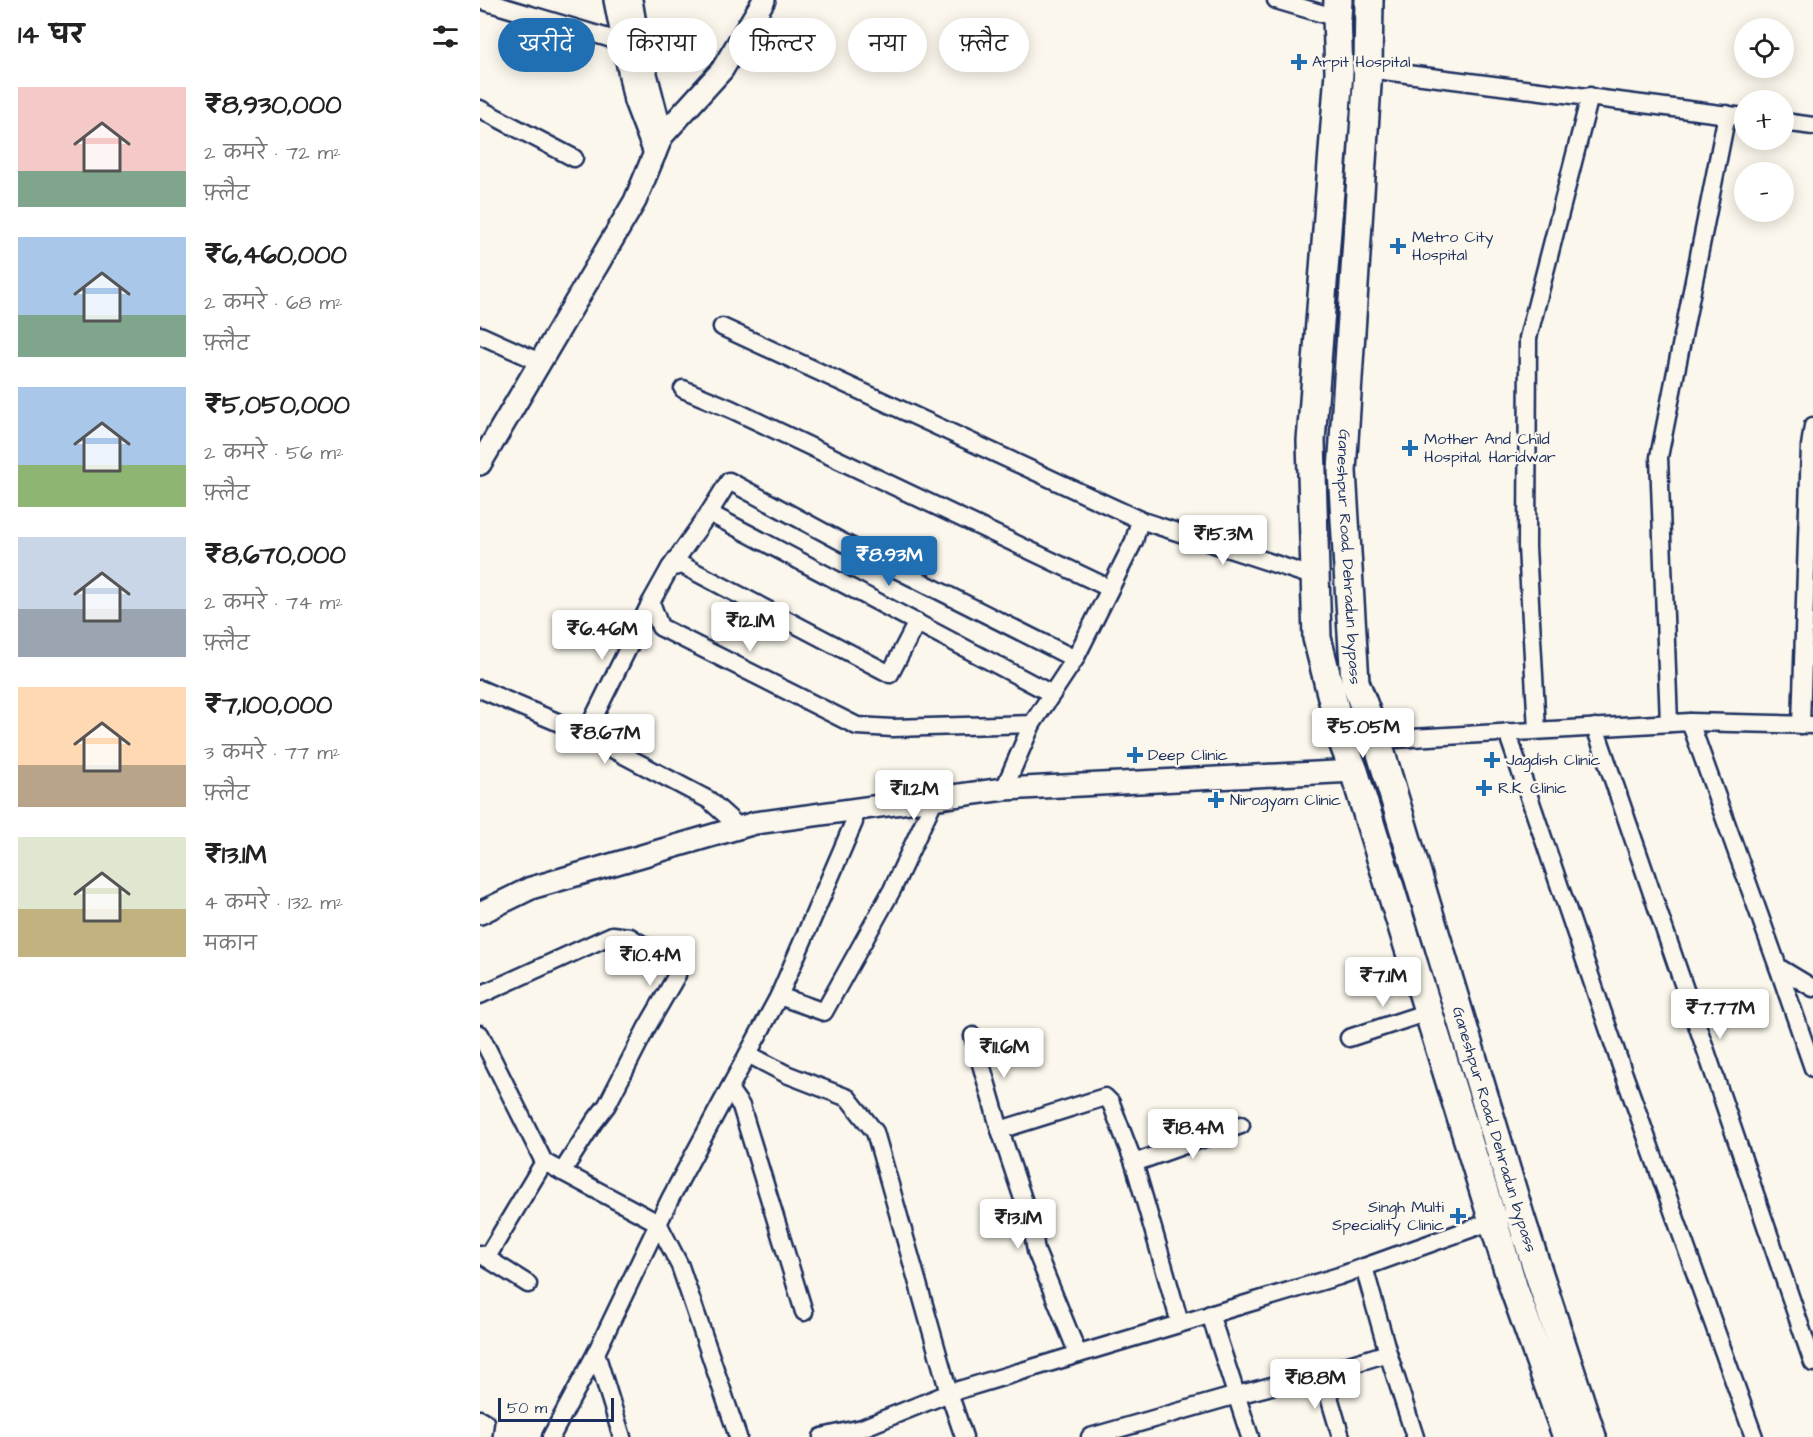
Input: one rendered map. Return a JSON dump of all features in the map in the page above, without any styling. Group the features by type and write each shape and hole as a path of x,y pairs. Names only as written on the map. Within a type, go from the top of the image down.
{"main road":[{"name":"Ganeshpur Road, Dehradun bypass","path":"1369,0 1368,69 1342,471 1355,682 1377,740 1519,1212 1592,1437"},
{"path":"1338,9 1339,72 1311,441 1317,638 1344,745 1514,1289 1567,1437"}],"street":[{"path":"480,0 607,37"},
{"path":"615,0 622,18"},
{"path":"631,0 631,18"},
{"path":"483,452 540,362 634,201 658,144 722,70 764,0"},
{"path":"1276,0 1338,9"},
{"path":"1339,72 1368,69 1734,115"},
{"path":"639,72 658,144"},
{"path":"1537,730 1527,547 1528,338 1590,96"},
{"path":"480,109 574,158"},
{"path":"1669,723 1659,457 1727,114"},
{"path":"1794,123 1813,126"},
{"path":"722,327 1140,520 1315,577"},
{"path":"480,335 540,362"},
{"path":"683,389 742,414 1109,588"},
{"path":"1344,745 1377,740 1690,722 1807,725 1810,446 1813,426"},
{"path":"585,735 670,568 710,513 729,481 844,543 1075,659"},
{"path":"710,513 1052,694"},
{"path":"1004,789 1032,724 1075,659 1134,541 1140,520"},
{"path":"670,568 682,565 890,674 918,622"},
{"path":"651,602 660,627 857,726 893,728 1032,724"},
{"path":"480,688 585,735 709,800 740,828"},
{"path":"1690,722 1813,1068"},
{"path":"1595,727 1813,1363"},
{"path":"1507,732 1621,1066 1754,1437"},
{"path":"480,913 531,888 755,823 1004,789 1354,771"},
{"path":"779,996 824,1012 892,890 935,798"},
{"path":"551,1437 596,1353 658,1223 779,996 854,822 851,810"},
{"path":"480,995 612,935 630,937 678,967 677,975 606,1105 562,1172"},
{"path":"1778,967 1813,988"},
{"path":"1349,1038 1428,1012"},
{"path":"480,1034 544,1162 658,1223 680,1266 738,1437"},
{"path":"974,1036 1000,1130 1032,1226 1036,1251 1078,1354"},
{"path":"748,1054 786,1074 848,1098 875,1132 949,1393 964,1437"},
{"path":"729,1089 741,1106 804,1312"},
{"path":"1000,1130 1105,1097 1111,1103 1134,1163 1180,1323"},
{"path":"1134,1163 1241,1125"},
{"path":"528,1284 483,1255 544,1162"},
{"path":"822,1437 864,1433 949,1393 1328,1279 1519,1212"},
{"path":"1364,1267 1415,1437"},
{"path":"1210,1314 1250,1437"},
{"path":"596,1353 622,1437"},
{"path":"1090,1437 1388,1353"},
{"path":"1322,1373 1341,1437"},
{"path":"480,1419 485,1422 483,1437"}],"place":[{"name":"Arpit Hospital","path":"1299,62"},
{"name":"Metro City Hospital","path":"1398,246"},
{"name":"Mother And Child Hospital, Haridwar","path":"1410,448"},
{"name":"Deep Clinic","path":"1135,755"},
{"name":"Jagdish Clinic","path":"1492,760"},
{"name":"R.K. Clinic","path":"1484,788"},
{"name":"Nirogyam Clinic","path":"1216,800"},
{"name":"Singh Multi Speciality Clinic","path":"1458,1216"}]}
